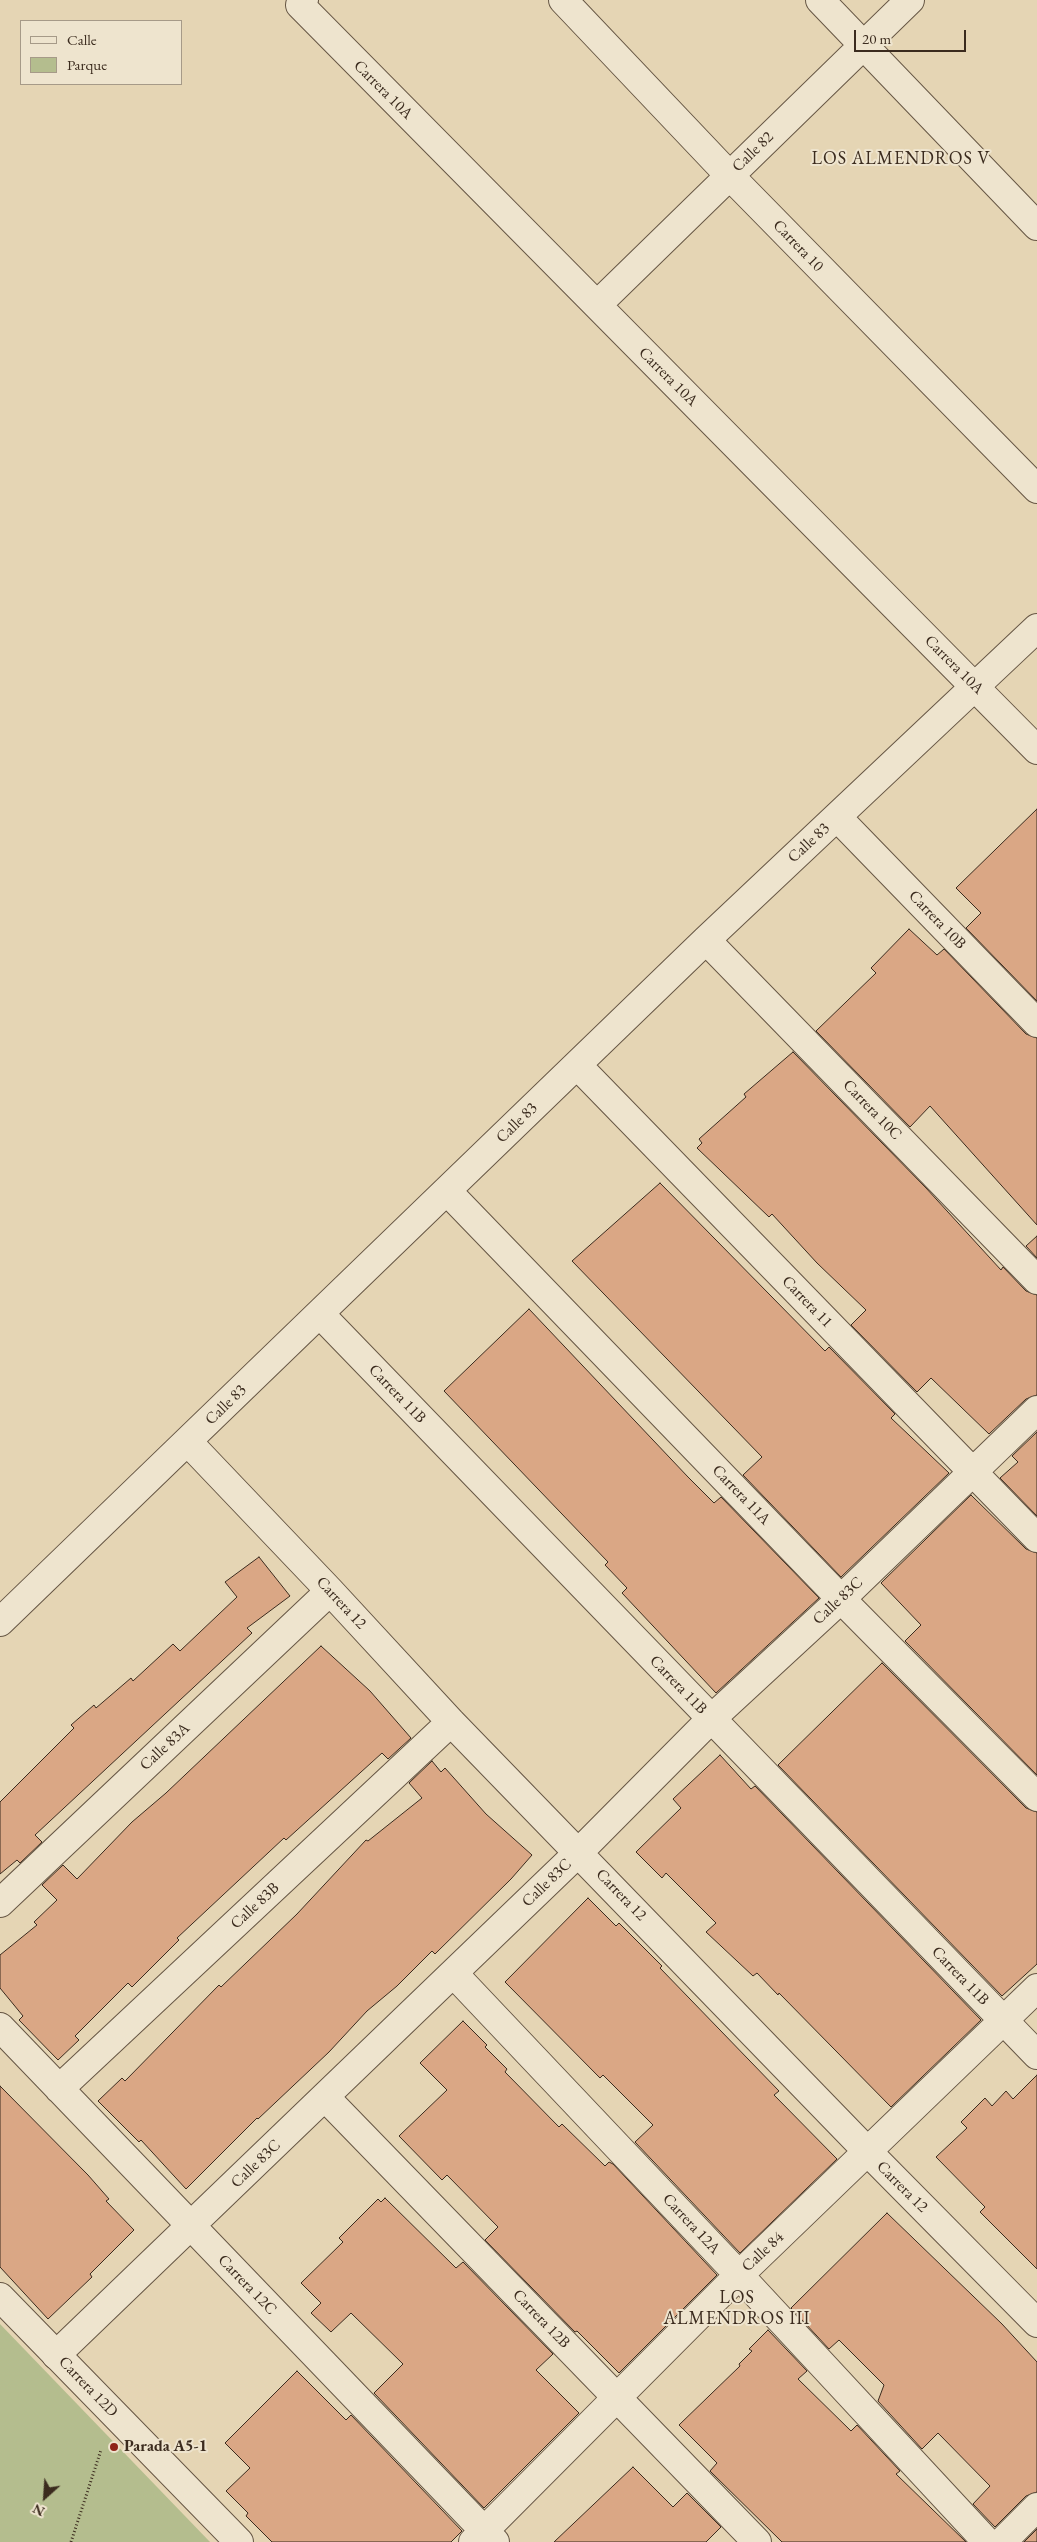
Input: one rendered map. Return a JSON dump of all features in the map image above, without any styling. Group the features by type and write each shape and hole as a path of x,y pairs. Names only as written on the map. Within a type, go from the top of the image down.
{"street":[{"name":"Carrera 10","path":"563,0 729,175 1037,489"},
{"path":"820,0 1037,226"},
{"name":"Calle 82","path":"597,306 910,0"},
{"name":"Carrera 10A","path":"302,3 597,306 1037,750"},
{"name":"Calle 83","path":"0,1622 706,940 1037,628"},
{"name":"Carrera 10B","path":"837,817 1037,1023"},
{"name":"Carrera 10C","path":"706,940 1037,1280"},
{"name":"Carrera 11","path":"577,1065 1037,1538"},
{"name":"Carrera 11A","path":"447,1191 842,1599 1037,1797"},
{"name":"Carrera 11B","path":"320,1314 1002,2021 1037,2055"},
{"name":"Calle 83C","path":"56,2355 454,1974 711,1719 842,1599 1037,1410"},
{"name":"Carrera 12","path":"188,1442 451,1722 579,1852 868,2153 1037,2322"},
{"name":"Calle 83A","path":"0,1903 330,1591"},
{"name":"Calle 83B","path":"59,2089 451,1722"},
{"name":"Carrera 12A","path":"454,1974 739,2275 987,2542"},
{"name":"Calle 84","path":"484,2538 617,2397 739,2275 868,2153 1037,1988"},
{"name":"Carrera 12C","path":"0,2027 191,2226 484,2538"},
{"name":"Carrera 12B","path":"325,2097 757,2542"},
{"name":"Carrera 12D","path":"0,2297 239,2542"},
{"path":"1002,2542 1037,2507"}],"path":[{"path":"71,2542 113,2413"}],"green space":[{"path":"0,2324 210,2542 0,2542"}],"building":[{"path":"1037,809 1037,1001 966,928 981,913 956,888"},
{"path":"909,929 937,955 944,949 1026,1034 1037,1038 1037,1225 930,1106 910,1127 816,1031 876,973 871,968"},
{"path":"793,1052 926,1188 1001,1270 1003,1267 1026,1291 1037,1295 1037,1395 1026,1399 989,1434 931,1378 917,1392 851,1325 866,1310 817,1263 772,1214 769,1217 697,1148 702,1143 699,1139 746,1097 744,1094"},
{"path":"660,1183 825,1351 829,1347 895,1414 891,1418 949,1473 841,1577 743,1475 762,1457 572,1261"},
{"path":"1037,1236 1037,1258 1026,1246"},
{"path":"529,1309 714,1503 721,1497 819,1598 716,1693 622,1593 627,1588 605,1565 608,1562 444,1391"},
{"path":"1037,1432 1037,1516 1000,1478 1018,1462 1012,1456"},
{"path":"971,1495 1026,1549 1037,1553 1037,1775 905,1641 921,1625 881,1583"},
{"path":"259,1557 290,1596 247,1628 252,1633 35,1835 42,1842 20,1863 17,1860 0,1874 0,1802 74,1728 71,1725 94,1705 96,1708 131,1678 133,1681 173,1644 180,1651 237,1597 225,1582"},
{"path":"321,1646 370,1691 411,1738 388,1759 382,1753 286,1840 284,1838 177,1938 179,1940 132,1987 128,1983 75,2036 79,2040 58,2060 19,2020 23,2016 0,1988 0,1955 37,1925 34,1922 57,1900 42,1885 63,1865 77,1879 132,1822 166,1793"},
{"path":"882,1663 1026,1808 1037,1812 1037,1964 1002,1996 778,1765"},
{"path":"720,1755 751,1789 755,1786 981,2020 891,2107 779,1993 778,1995 757,1973 753,1976 706,1932 716,1923 666,1873 662,1878 636,1852 681,1808 673,1799"},
{"path":"432,1761 441,1772 445,1768 486,1814 532,1855 511,1879 435,1954 432,1951 397,1986 367,2011 329,2052 257,2118 186,2189 141,2140 139,2142 98,2101 122,2078 125,2081 219,1985 221,1987 297,1914 366,1840 368,1841 422,1798 409,1783"},
{"path":"588,1898 616,1926 619,1923 662,1966 660,1968 779,2091 774,2095 837,2159 740,2253 635,2142 653,2125 603,2075 600,2078 505,1982"},
{"path":"463,2021 507,2069 505,2072 559,2127 562,2124 605,2166 609,2162 613,2164 717,2275 619,2373 577,2331 575,2332 485,2240 498,2227 447,2175 442,2180 399,2136 447,2090 420,2063"},
{"path":"1037,2075 1037,2269 980,2212 985,2207 936,2157 967,2128 961,2122 985,2098 992,2106 1006,2091 1013,2099"},
{"path":"0,2086 88,2175 109,2199 106,2201 134,2230 90,2274 92,2277 48,2319 0,2267"},
{"path":"385,2198 456,2268 463,2262 553,2354 536,2370 579,2413 484,2508 374,2393 403,2364 351,2313 331,2332 311,2313 321,2303 301,2283 343,2242 339,2238 378,2199 381,2202"},
{"path":"887,2213 1002,2324 1037,2362 1037,2492 1026,2496 995,2527 973,2504 990,2486 938,2433 922,2449 878,2401 884,2385 839,2340 829,2349 791,2308"},
{"path":"768,2330 807,2371 798,2379 851,2431 857,2425 900,2471 896,2474 966,2542 782,2542 710,2471 717,2463 679,2425 740,2366 739,2364 752,2351 749,2349"},
{"path":"297,2371 346,2420 351,2415 462,2531 451,2542 272,2542 246,2516 248,2513 226,2491 250,2468 225,2443"},
{"path":"633,2467 673,2507 687,2493 721,2527 706,2542 554,2542"},
{"path":"1037,2529 1037,2542 1024,2542"}],"place":[{"name":"Parada A5-1","path":"114,2447"}],"district":[{"name":"LOS ALMENDROS V","path":"901,159"},
{"name":"LOS ALMENDROS III","path":"737,2308"}]}
